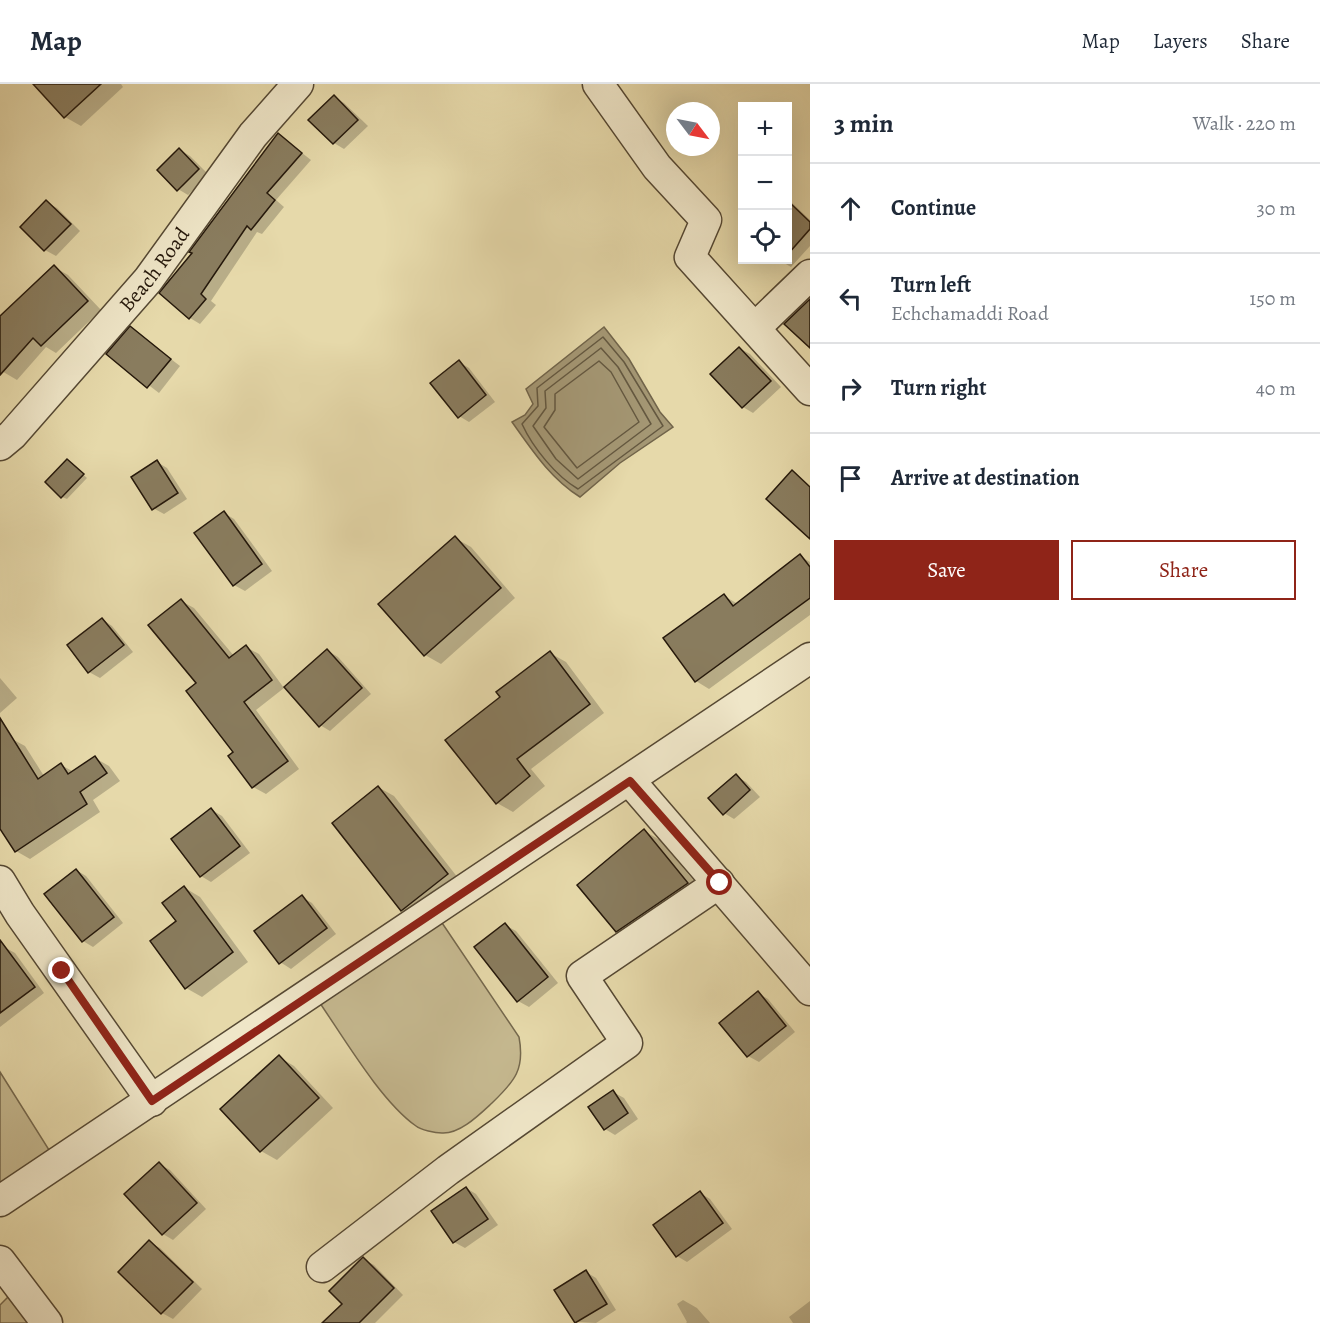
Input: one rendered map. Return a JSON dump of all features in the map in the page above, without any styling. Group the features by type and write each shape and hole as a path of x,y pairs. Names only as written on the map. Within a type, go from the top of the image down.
{"street":[{"name":"Beach Road","path":"0,446 148,280 253,135 298,84"},
{"path":"598,84 657,167 706,219 690,256 810,390"},
{"path":"755,328 810,275"},
{"path":"0,1201 56,1161 152,1101 810,658"},
{"path":"630,781 810,990"},
{"path":"0,881 20,914 152,1101"},
{"path":"322,1267 448,1170 627,1043 582,976 720,883"},
{"path":"0,1261 46,1323"}],"shaded area":[{"path":"434,911 519,1037 521,1048 519,1066 507,1088 469,1123 456,1130 442,1133 418,1127 388,1100 313,993"},
{"path":"0,1072 56,1161 0,1201"},
{"path":"19,1286 47,1323 0,1323 0,1305"}],"water":[{"path":"604,327 629,359 660,412 673,427 620,463 580,497 551,472 512,422 525,415 533,404 526,389"}],"building":[{"path":"33,84 101,84 64,118"},
{"path":"334,95 358,120 333,144 308,120"},
{"path":"278,133 302,153 267,193 275,200 251,230 247,226 201,294 206,299 189,319 159,293 192,253 189,252"},
{"path":"179,148 199,169 177,191 157,170"},
{"path":"46,200 71,224 44,251 20,227"},
{"path":"792,205 810,222 810,229 792,249"},
{"path":"54,265 88,301 41,346 33,338 0,375 0,316"},
{"path":"810,299 810,348 784,324"},
{"path":"130,326 171,359 147,388 106,354"},
{"path":"739,347 771,381 742,408 710,374"},
{"path":"459,360 486,395 458,418 430,383"},
{"path":"67,459 84,474 61,498 45,482"},
{"path":"157,460 178,493 152,510 131,477"},
{"path":"792,470 810,487 810,539 766,499"},
{"path":"224,511 262,564 233,586 194,533"},
{"path":"455,536 501,588 424,656 378,604"},
{"path":"800,554 810,567 810,598 695,682 663,638 724,594 733,606"},
{"path":"181,599 229,658 246,645 272,680 244,702 288,761 252,788 228,756 233,752 186,691 196,683 148,625"},
{"path":"102,618 124,645 88,673 67,645"},
{"path":"327,649 362,688 319,727 284,687"},
{"path":"550,651 590,704 517,759 530,776 496,804 445,740 500,697 496,692"},
{"path":"0,718 38,779 61,763 68,774 95,756 107,773 80,792 87,804 15,852 0,829"},
{"path":"736,774 750,790 723,815 708,798"},
{"path":"378,786 448,874 401,911 332,823"},
{"path":"211,808 240,846 200,877 171,839"},
{"path":"644,829 688,883 616,932 577,885"},
{"path":"76,869 114,917 82,942 44,894"},
{"path":"184,886 233,952 185,989 150,941 176,921 162,903"},
{"path":"302,895 327,928 279,964 254,931"},
{"path":"505,923 548,977 517,1002 474,947"},
{"path":"0,940 35,987 0,1013"},
{"path":"758,991 786,1026 747,1057 719,1023"},
{"path":"279,1055 319,1098 260,1152 220,1109"},
{"path":"613,1090 628,1113 604,1130 588,1107"},
{"path":"159,1162 197,1203 162,1235 124,1194"},
{"path":"466,1187 488,1219 453,1243 431,1211"},
{"path":"700,1191 723,1223 676,1257 653,1225"},
{"path":"149,1240 193,1282 161,1314 118,1272"},
{"path":"363,1257 394,1288 359,1323 322,1323 342,1304 329,1291"},
{"path":"586,1270 607,1304 575,1323 554,1290"}],"route":[{"path":"62,971 152,1101 589,806 630,781 720,883"}]}
